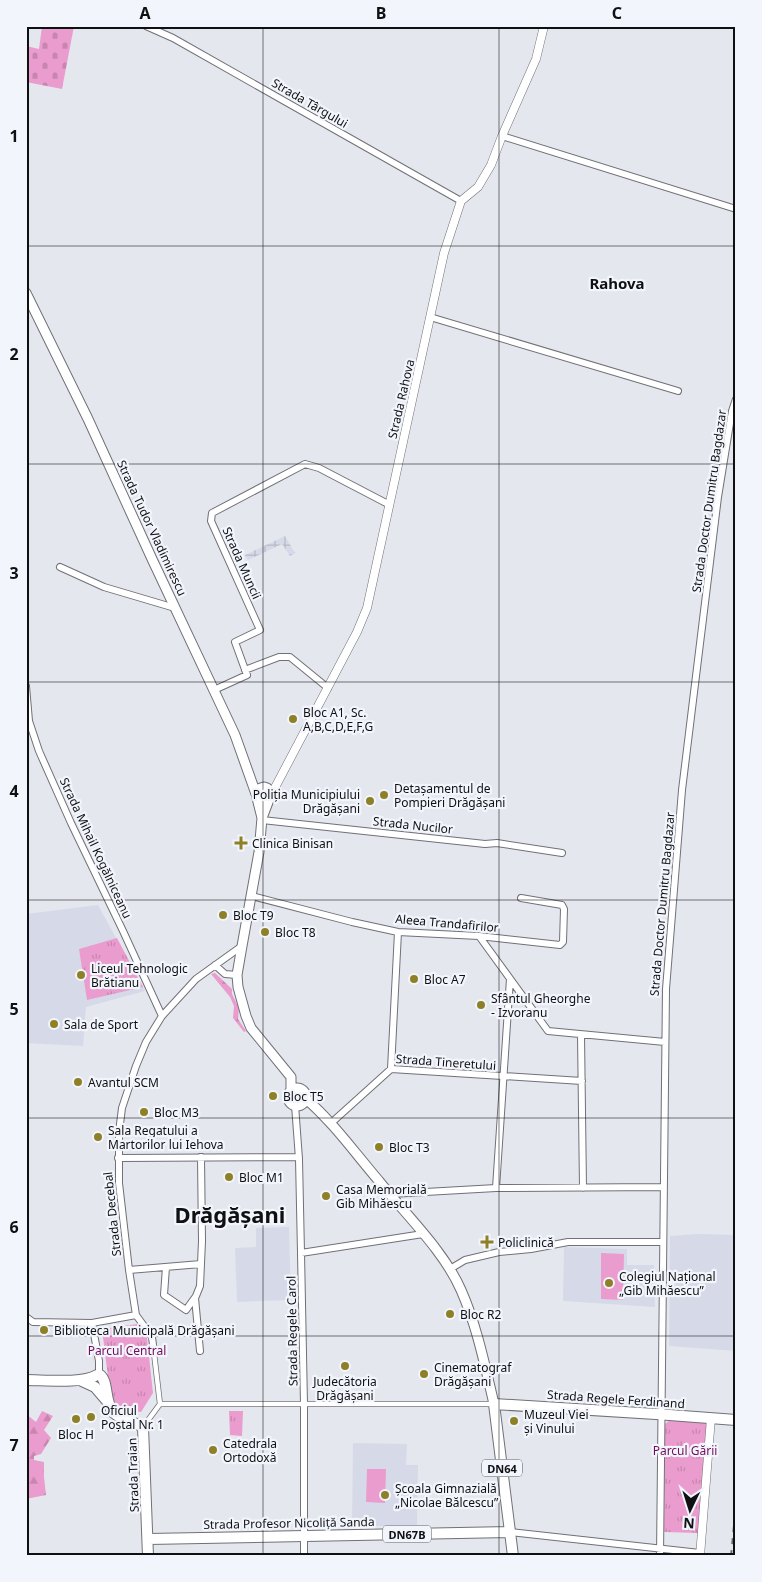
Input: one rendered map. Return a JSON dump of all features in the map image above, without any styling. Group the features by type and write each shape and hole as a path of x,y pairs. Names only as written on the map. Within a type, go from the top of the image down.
{"main road":[{"name":"Strada Tudor Vladimirescu","path":"26,293 88,419 235,735 251,775 262,819"},
{"name":"Strada Tudor Vladimirescu","path":"251,775 268,793 262,819 260,852 237,975 241,1002 251,1028 304,1093 306,1098 316,1107 423,1234 450,1269 461,1290 473,1322 494,1404 513,1556"},
{"path":"258,789 268,793 262,801 257,796 258,789"},
{"path":"291,1077 291,1091 288,1098 290,1103 295,1105 303,1103 306,1098"},
{"path":"291,1091 295,1088 300,1089"},
{"path":"26,1380 97,1382"},
{"name":"Strada Traian","path":"97,1382 116,1414 143,1427 148,1556"},
{"name":"Strada Regele Ferdinand","path":"494,1404 736,1420"},
{"name":"Strada Profesor Nicoliță Sanda","path":"148,1539 510,1532"}],"street":[{"name":"Strada Târgului","path":"146,26 173,38 461,201"},
{"path":"461,201 478,187 491,165 536,59 544,26"},
{"path":"502,136 736,209"},
{"name":"Strada Rahova","path":"268,793 280,780 357,632 367,608 388,504 444,254 461,201"},
{"path":"430,317 678,391"},
{"name":"Strada Doctor Dumitru Bagdazar","path":"660,1553 666,989 682,790 718,497 730,420 736,399"},
{"name":"Strada Muncii","path":"245,670 234,642 260,630 211,522 212,513 305,464 320,468 388,504"},
{"path":"60,567 104,587 175,608"},
{"path":"214,690 247,675 245,670 279,657 290,657 328,688"},
{"name":"Strada Mihail Kogălniceanu","path":"26,686 29,721 39,751 162,1016"},
{"name":"Strada Nucilor","path":"262,819 484,844 497,843 562,853"},
{"name":"Aleea Trandafirilor","path":"252,896 398,932 479,936 560,945 563,942 564,909 562,905 521,898"},
{"path":"391,1069 398,932"},
{"path":"479,936 548,1031 665,1042"},
{"name":"Strada Decebal","path":"136,1315 119,1183 119,1132 125,1098 146,1042 162,1016 189,986 242,946"},
{"path":"216,965 225,974 237,975"},
{"path":"496,1188 510,979"},
{"path":"581,1035 583,1188"},
{"name":"Strada Tineretului","path":"330,1124 391,1069 582,1082"},
{"name":"Strada Regele Carol","path":"295,1105 301,1253 304,1404 304,1556"},
{"path":"166,1267 164,1295 186,1310 195,1298 200,1286 202,1241 201,1157"},
{"path":"118,1158 298,1157"},
{"path":"390,1194 496,1188 663,1187"},
{"path":"301,1253 423,1234"},
{"path":"450,1269 465,1260 499,1252 531,1249 568,1242 663,1242"},
{"path":"130,1270 201,1264"},
{"path":"195,1298 200,1352"},
{"path":"26,1317 33,1322 92,1323 136,1315 152,1337 160,1404 143,1427"},
{"path":"92,1323 98,1361 97,1382"},
{"path":"160,1404 494,1404"},
{"path":"700,1554 711,1418"},
{"name":"Strada Profesor Nicoliță Sanda","path":"510,1532 660,1553 700,1554"}],"shaded area":[{"path":"285,536 295,553 290,556 282,544 248,560 245,555"},
{"name":"Liceul Tehnologic Brătianu","path":"98,905 145,991 86,1007 83,1046 26,1043 26,914"},
{"path":"289,1227 291,1300 237,1302 235,1248 256,1247 256,1228"},
{"path":"696,1234 736,1235 736,1351 669,1346 670,1236"},
{"name":"Colegiul Național „Gib Mihăescu”","path":"564,1247 627,1249 627,1265 654,1265 655,1307 563,1301"},
{"name":"Școala Gimnazială „Nicolae Bălcescu”","path":"353,1443 407,1444 406,1465 418,1465 417,1526 352,1526"}],"green space":[{"path":"42,26 74,26 62,89 26,82 26,46 39,49"},
{"path":"117,938 143,987 87,1000 79,949"},
{"path":"215,973 232,989 232,994 239,1008 238,1019 246,1031 244,1032 233,1018 234,1006 230,997 211,974"},
{"path":"601,1253 624,1254 623,1300 601,1299"},
{"name":"Parcul Central","path":"137,1324 147,1338 153,1393 141,1412 126,1410 114,1402 109,1385 102,1329"},
{"path":"42,1411 53,1416 44,1430 51,1438 41,1454 34,1456 34,1460 44,1462 46,1495 26,1499 26,1414 36,1422"},
{"path":"229,1411 243,1411 242,1436 230,1435"},
{"name":"Parcul Gării","path":"671,1419 708,1423 698,1533 664,1532 665,1424"},
{"path":"367,1469 386,1469 385,1503 366,1502"}],"railway":[{"path":"731,1556 736,1505"}],"place":[{"name":"Bloc A1, Sc. A,B,C,D,E,F,G","path":"293,719"},
{"name":"Detașamentul de Pompieri Drăgășani","path":"384,795"},
{"name":"Poliția Municipiului Drăgășani","path":"370,801"},
{"name":"Clinica Binisan","path":"241,843"},
{"name":"Bloc T9","path":"223,915"},
{"name":"Bloc T8","path":"265,932"},
{"name":"Liceul Tehnologic Brătianu","path":"81,975"},
{"name":"Bloc A7","path":"414,979"},
{"name":"Sfântul Gheorghe - Izvoranu","path":"481,1005"},
{"name":"Sala de Sport","path":"54,1024"},
{"name":"Avantul SCM","path":"78,1082"},
{"name":"Bloc T5","path":"273,1096"},
{"name":"Bloc M3","path":"144,1112"},
{"name":"Sala Regatului a Martorilor lui Iehova","path":"98,1137"},
{"name":"Bloc T3","path":"379,1147"},
{"name":"Bloc M1","path":"229,1177"},
{"name":"Casa Memorială Gib Mihăescu","path":"326,1196"},
{"name":"Policlinică","path":"487,1242"},
{"name":"Colegiul Național „Gib Mihăescu”","path":"609,1283"},
{"name":"Bloc R2","path":"450,1314"},
{"name":"Biblioteca Municipală Drăgășani","path":"44,1330"},
{"name":"Judecătoria Drăgășani","path":"345,1366"},
{"name":"Cinematograf Drăgășani","path":"424,1374"},
{"name":"Oficiul Poștal Nr. 1","path":"91,1417"},
{"name":"Bloc H","path":"76,1419"},
{"name":"Muzeul Viei și Vinului","path":"514,1421"},
{"name":"Catedrala Ortodoxă","path":"213,1450"},
{"name":"Școala Gimnazială „Nicolae Bălcescu”","path":"385,1495"}],"district":[{"name":"Rahova","path":"617,283"},
{"name":"Drăgășani","path":"230,1214"}]}
